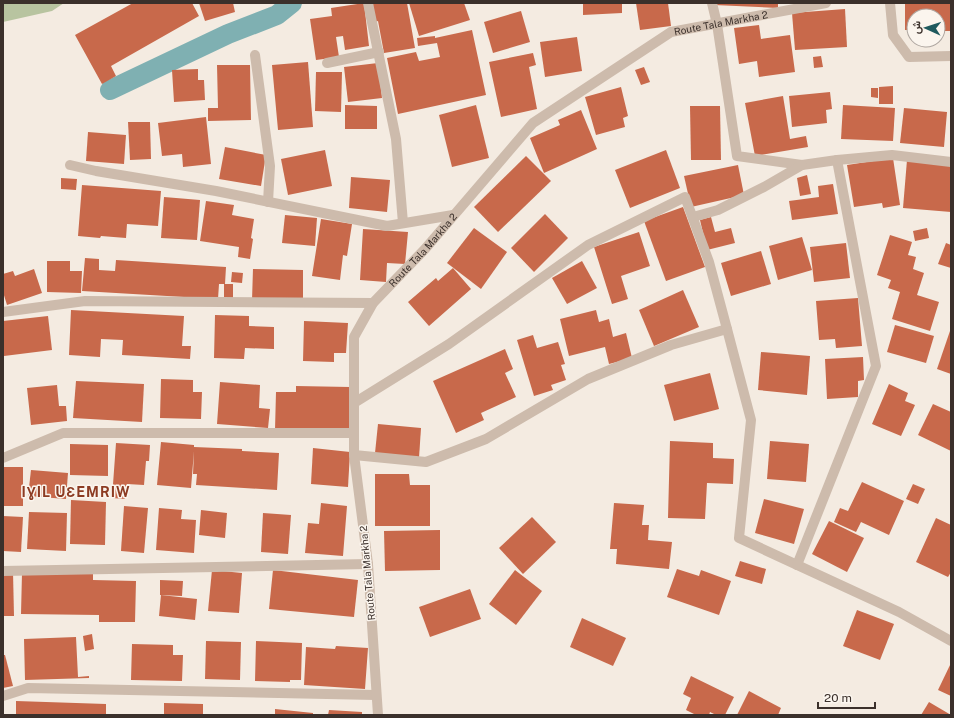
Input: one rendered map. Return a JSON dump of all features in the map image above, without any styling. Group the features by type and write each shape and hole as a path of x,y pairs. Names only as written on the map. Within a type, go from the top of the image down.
{"street":[{"path":"368,3 396,139 403,223"},
{"path":"712,3 717,24 737,156 802,165 892,155 951,162"},
{"name":"Route Tala Markha 2","path":"378,715 368,564 354,455 354,337 373,303 425,249 533,123 671,32 826,3"},
{"path":"890,3 893,35 909,57 951,56"},
{"path":"327,63 379,52"},
{"path":"255,55 270,166 268,202"},
{"path":"797,565 876,366 837,160"},
{"path":"70,165 96,171 216,191 387,226 453,215"},
{"path":"693,217 718,210 764,188 802,165"},
{"path":"354,403 449,344 588,245 685,196 709,262 751,420 739,538 899,612 951,641"},
{"path":"3,312 85,301 373,303"},
{"path":"354,455 426,462 486,439 588,379 671,345 727,329"},
{"path":"3,458 63,433 354,433"},
{"path":"3,571 368,564"},
{"path":"3,696 28,688 376,695"}],"green space":[{"path":"3,3 64,3 52,11 3,22"}],"building":[{"path":"133,3 192,3 199,16 111,66 116,76 102,84 75,35"},
{"path":"199,3 233,3 235,12 205,21"},
{"path":"364,3 369,46 345,50 343,36 336,37 339,57 316,60 310,19 332,16 331,8"},
{"path":"371,3 407,3 415,48 384,53 378,21 375,22"},
{"path":"409,3 464,3 470,20 419,36"},
{"path":"583,3 622,3 622,13 583,15"},
{"path":"636,3 668,3 671,26 640,30"},
{"path":"714,3 778,3 778,8 714,5"},
{"path":"905,3 951,3 951,31 946,31 946,8 906,8 905,30"},
{"path":"845,9 847,47 795,50 792,13"},
{"path":"521,11 530,42 493,53 484,22"},
{"path":"759,25 761,39 790,35 795,72 759,77 757,61 739,64 734,28"},
{"path":"472,30 486,95 398,114 387,58 416,52 419,61 440,57 437,43 418,46 417,38 435,36 435,38"},
{"path":"577,37 582,71 545,77 540,42"},
{"path":"533,53 536,65 529,67 537,109 501,117 489,62"},
{"path":"821,56 823,67 814,68 813,57"},
{"path":"308,62 313,127 278,130 272,65"},
{"path":"378,63 382,98 348,102 344,67"},
{"path":"217,65 250,65 251,120 208,121 208,108 218,108"},
{"path":"644,67 650,82 641,85 635,70"},
{"path":"198,69 198,80 204,80 205,100 174,102 172,70"},
{"path":"316,72 342,72 341,112 315,111"},
{"path":"893,86 893,104 879,104 879,87"},
{"path":"621,87 628,116 623,118 625,127 596,135 585,97"},
{"path":"871,88 878,88 878,98 871,97"},
{"path":"830,92 832,109 826,110 827,123 792,127 789,96"},
{"path":"783,96 790,139 806,136 808,147 755,156 745,103"},
{"path":"345,105 377,106 377,129 345,129"},
{"path":"476,105 489,158 452,167 439,115"},
{"path":"843,105 895,108 893,141 841,139"},
{"path":"690,106 720,106 721,160 691,160"},
{"path":"904,108 947,112 944,147 900,143"},
{"path":"581,110 597,149 544,173 530,138 560,125 558,120"},
{"path":"206,117 211,164 183,167 182,154 162,156 158,123"},
{"path":"128,122 150,122 151,159 130,160"},
{"path":"88,132 126,135 124,164 86,161"},
{"path":"225,147 266,155 261,186 219,179"},
{"path":"325,150 332,186 288,195 281,159"},
{"path":"666,150 680,188 630,208 615,170"},
{"path":"526,156 551,181 498,232 474,207"},
{"path":"893,158 900,205 883,208 882,203 854,207 847,165"},
{"path":"907,160 951,166 951,212 903,208"},
{"path":"738,165 744,195 691,207 684,176"},
{"path":"807,175 811,194 800,196 797,178"},
{"path":"351,177 390,180 387,212 349,208"},
{"path":"61,178 77,179 76,190 61,189"},
{"path":"833,184 838,214 792,220 789,201 819,197 818,186"},
{"path":"82,185 161,191 158,226 127,224 126,238 78,236"},
{"path":"164,197 200,200 197,240 161,238"},
{"path":"206,201 234,205 232,215 254,219 250,259 238,257 239,247 200,241"},
{"path":"683,207 705,267 666,281 644,221"},
{"path":"545,214 568,238 534,272 511,248"},
{"path":"285,215 317,218 315,246 282,243"},
{"path":"711,217 715,232 731,228 735,243 707,250 700,220"},
{"path":"321,219 352,224 347,256 343,255 340,280 312,276"},
{"path":"474,228 507,252 481,289 447,263"},
{"path":"927,228 929,238 915,241 913,231"},
{"path":"363,229 408,232 405,264 387,263 386,282 360,280"},
{"path":"639,232 650,266 621,276 628,299 612,304 594,247"},
{"path":"890,235 912,242 908,255 916,257 913,269 924,273 917,295 939,302 930,331 892,319 900,292 888,288 891,280 877,275"},
{"path":"802,237 812,270 778,280 769,246"},
{"path":"846,243 850,278 814,282 810,247"},
{"path":"946,243 951,245 951,268 938,264"},
{"path":"761,251 771,284 731,296 721,263"},
{"path":"85,258 99,259 99,270 115,271 116,260 226,267 225,284 233,284 233,299 224,299 224,284 219,284 218,299 82,291"},
{"path":"47,261 70,261 70,271 82,271 81,293 47,292"},
{"path":"582,261 597,288 567,304 552,278"},
{"path":"453,268 471,289 429,326 408,302 436,278 438,281"},
{"path":"34,269 42,293 7,305 3,292 3,274 13,271 15,276"},
{"path":"253,269 303,270 303,301 252,300"},
{"path":"232,272 243,273 242,283 231,282"},
{"path":"683,290 699,327 654,346 639,310"},
{"path":"858,298 862,346 836,348 835,339 819,340 816,301"},
{"path":"71,310 184,316 182,346 191,346 190,359 122,355 123,340 101,339 100,357 69,355"},
{"path":"596,310 599,322 609,319 613,337 626,333 632,358 609,364 605,347 569,356 560,319"},
{"path":"215,315 249,316 249,326 274,327 274,349 245,348 244,359 214,358"},
{"path":"48,316 52,350 4,356 3,321"},
{"path":"304,321 348,323 346,353 334,353 334,362 303,361"},
{"path":"895,325 934,336 926,363 887,352"},
{"path":"951,328 951,374 937,369"},
{"path":"533,335 537,348 558,342 565,364 561,365 566,380 551,385 553,390 534,396 517,340"},
{"path":"505,349 513,369 505,373 516,397 481,413 484,420 456,433 433,381"},
{"path":"761,352 810,356 807,395 758,390"},
{"path":"863,357 864,380 858,381 858,397 827,399 825,359"},
{"path":"710,373 719,409 674,421 664,385"},
{"path":"161,379 193,380 193,392 202,392 201,419 160,418"},
{"path":"76,381 144,384 142,422 73,418"},
{"path":"220,382 260,385 259,408 270,409 268,428 217,424"},
{"path":"889,384 908,393 905,401 915,405 901,436 872,424"},
{"path":"57,385 59,406 66,406 67,421 31,425 27,388"},
{"path":"296,386 350,387 349,431 275,430 276,392 296,392"},
{"path":"933,404 951,412 951,451 918,435"},
{"path":"378,424 421,428 419,458 375,453"},
{"path":"670,441 713,443 713,458 734,459 733,484 707,483 705,519 668,518"},
{"path":"770,441 809,444 806,482 767,479"},
{"path":"161,442 194,445 194,447 242,449 242,451 279,453 277,490 196,485 197,474 193,474 194,451 191,488 157,485"},
{"path":"116,443 150,445 149,461 146,461 144,485 127,484 125,499 112,498"},
{"path":"70,444 108,445 108,476 70,475"},
{"path":"313,448 350,452 348,487 311,484"},
{"path":"3,467 23,467 23,506 3,506"},
{"path":"31,470 68,473 66,499 28,496"},
{"path":"375,474 409,474 410,485 430,485 430,526 375,526"},
{"path":"862,482 904,501 889,535 861,522 856,532 834,522 840,508 848,511"},
{"path":"913,484 925,489 918,504 906,499"},
{"path":"764,499 804,509 794,544 755,533"},
{"path":"71,500 106,502 105,545 70,544"},
{"path":"321,503 347,506 343,556 305,553 308,523 319,524"},
{"path":"614,503 644,505 642,525 649,525 648,540 672,542 669,569 616,564 617,549 610,549"},
{"path":"124,506 148,508 144,553 121,551"},
{"path":"159,508 182,510 181,519 196,520 194,553 156,550"},
{"path":"201,510 227,513 225,538 199,535"},
{"path":"29,512 67,513 66,551 27,549"},
{"path":"263,513 291,515 288,554 261,552"},
{"path":"3,516 23,517 21,552 3,551"},
{"path":"532,517 556,542 523,574 499,548"},
{"path":"936,518 951,525 951,572 948,577 916,562"},
{"path":"829,521 864,538 847,572 812,554"},
{"path":"440,530 440,570 385,571 384,531"},
{"path":"740,561 766,569 762,584 735,576"},
{"path":"677,569 699,576 701,570 731,581 719,615 667,597"},
{"path":"212,570 242,573 239,613 208,611"},
{"path":"273,570 358,580 354,617 269,609"},
{"path":"515,570 542,591 516,625 489,604"},
{"path":"3,572 13,572 14,616 3,616"},
{"path":"22,573 93,574 93,580 136,581 135,622 99,622 99,615 21,614"},
{"path":"160,580 183,581 182,596 160,595"},
{"path":"470,589 481,619 430,637 419,607"},
{"path":"161,595 197,599 195,620 159,616"},
{"path":"857,610 894,624 880,660 843,646"},
{"path":"582,618 626,638 613,666 570,647"},
{"path":"92,634 94,649 85,651 83,636"},
{"path":"76,637 78,677 89,676 89,678 25,680 24,639"},
{"path":"206,641 241,642 240,680 205,679"},
{"path":"256,641 302,643 301,680 290,680 290,682 255,681"},
{"path":"132,644 173,645 173,655 183,655 182,681 131,680"},
{"path":"336,646 368,648 365,689 304,685 306,647 335,649"},
{"path":"3,655 5,655 13,686 3,688"},
{"path":"951,663 951,696 938,690"},
{"path":"691,676 734,697 725,715 716,715 710,712 709,715 696,715 686,710 691,698 683,694"},
{"path":"749,691 781,708 778,715 737,715"},
{"path":"16,701 106,704 106,715 16,715"},
{"path":"929,702 951,715 921,715"},
{"path":"164,703 203,704 203,715 164,715"},
{"path":"275,709 313,713 313,715 275,715"},
{"path":"329,710 362,712 362,715 328,715"}],"waterway":[{"path":"110,90 228,34 277,15 292,3"}],"district":[{"name":"IƔIL UƐEMRIW","path":"76,492"}]}
